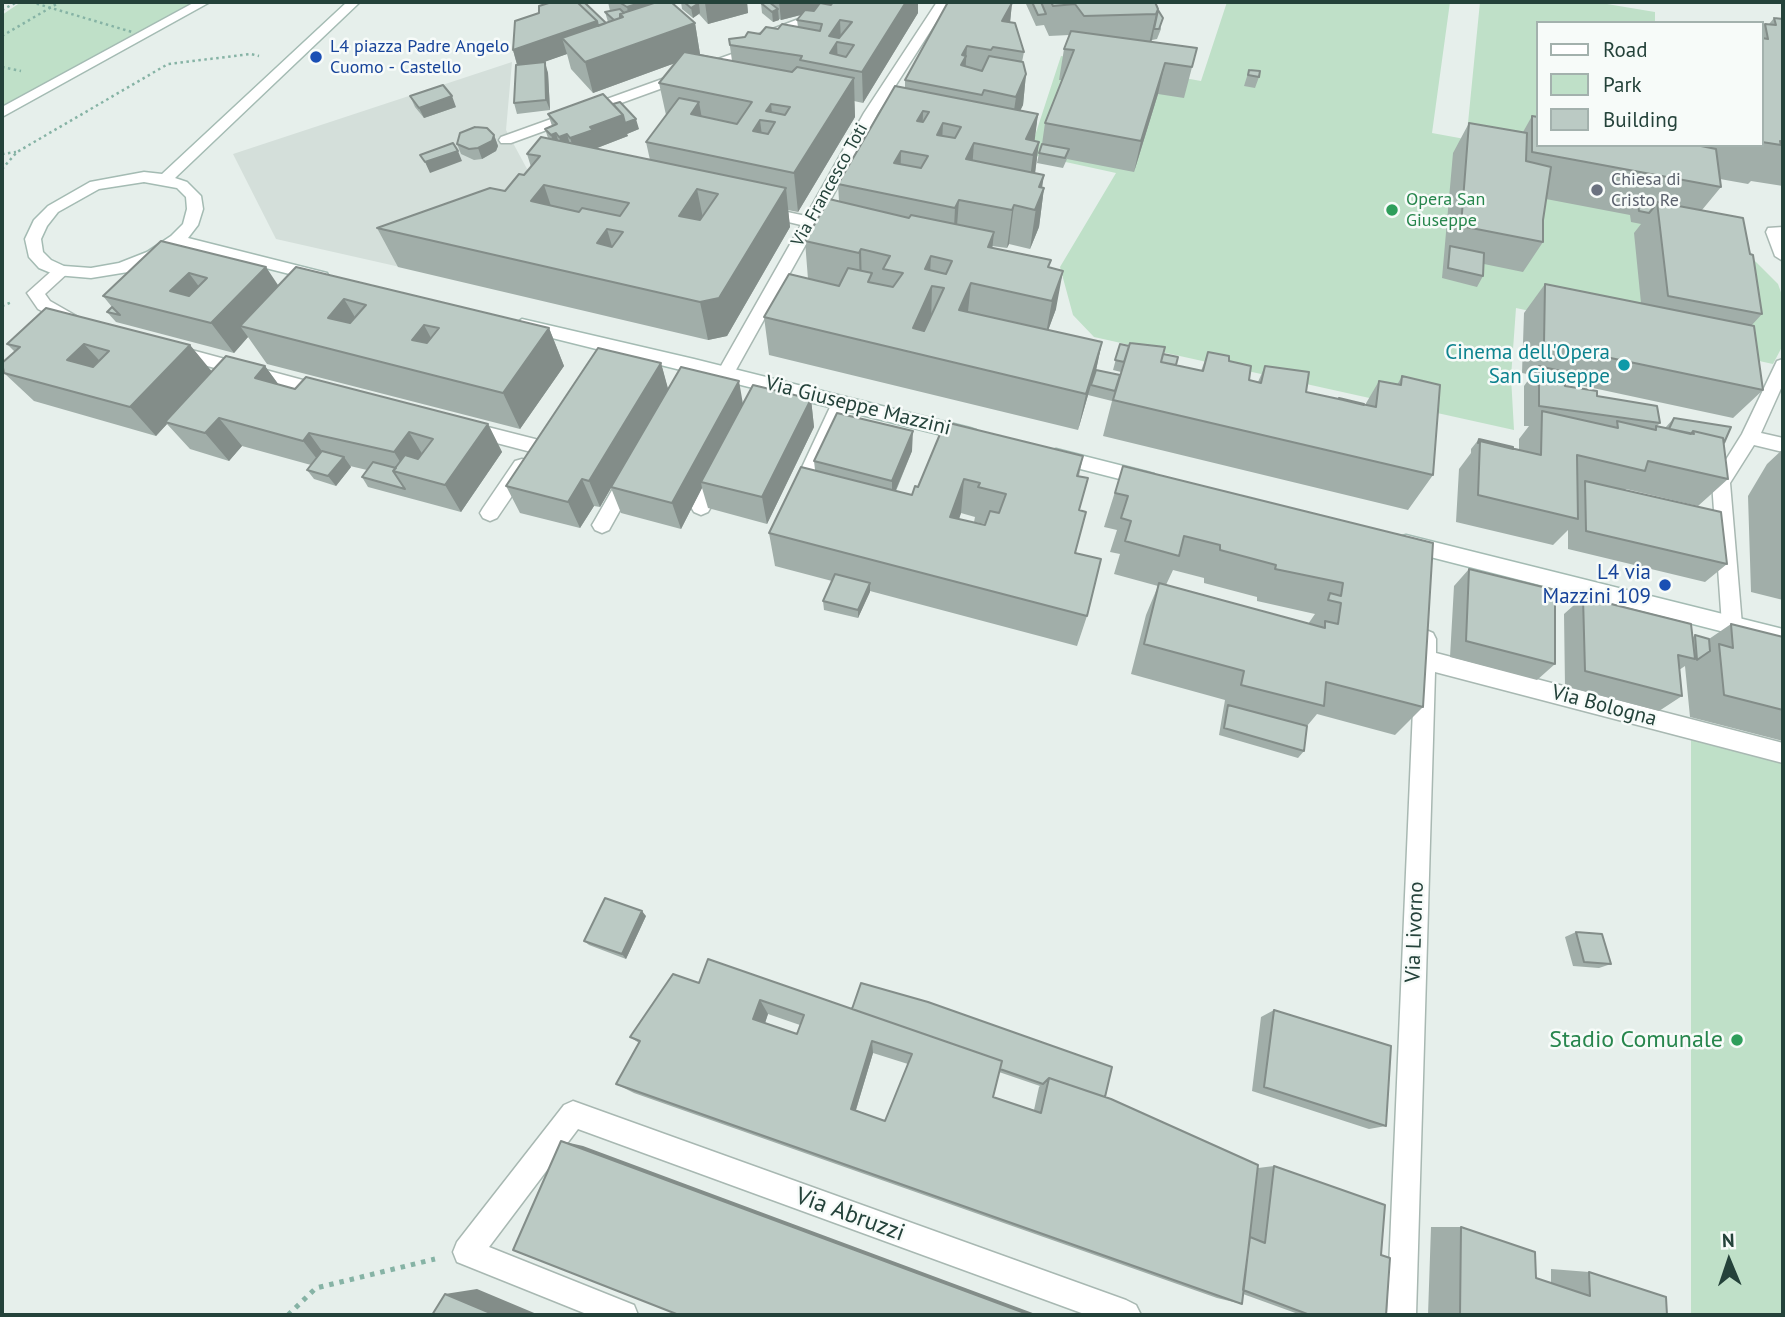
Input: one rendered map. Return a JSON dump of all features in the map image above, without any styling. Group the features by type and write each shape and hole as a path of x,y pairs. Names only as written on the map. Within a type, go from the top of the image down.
{"street":[{"path":"2,113 204,2"},
{"path":"165,179 291,64 354,2"},
{"name":"Via Francesco Toti","path":"726,373 871,113 943,2"},
{"path":"597,97 857,6"},
{"path":"506,140 857,6"},
{"path":"144,177 165,179 182,186 193,196 195,209 190,225 177,240 153,256 122,268 91,273 62,271 45,264 35,253 33,239 40,224 53,209 72,196 120,179 144,177"},
{"path":"742,208 861,233"},
{"path":"1783,232 1774,232 1783,256"},
{"path":"177,240 331,284"},
{"path":"62,271 35,293 44,305 56,314 93,329"},
{"name":"Via Giuseppe Mazzini","path":"499,320 599,350 691,371 726,373 762,389 841,403 990,440"},
{"path":"156,346 337,395"},
{"path":"1732,625 1721,482 1750,437 1783,365"},
{"path":"791,510 841,403"},
{"path":"456,425 539,440 490,513"},
{"path":"1750,437 1783,445"},
{"path":"1031,450 1165,483"},
{"path":"602,525 642,456"},
{"path":"701,507 726,457"},
{"path":"1708,460 1734,464"},
{"path":"1389,539 1783,638"},
{"path":"1428,576 1429,548"},
{"name":"Via Livorno","path":"1401,1315 1427,618"},
{"name":"Via Bologna","path":"1426,660 1783,753"},
{"name":"Via Abruzzi","path":"467,1252 573,1114 1126,1315"},
{"path":"467,1252 624,1315"}],"path":[{"path":"2,10 17,2"},
{"path":"31,2 132,32"},
{"path":"2,36 60,2"},
{"path":"2,169 17,152 168,64 251,54 291,64"},
{"path":"2,154 17,152"},
{"path":"288,1315 316,1288 467,1252"}],"shaded area":[{"path":"512,62 506,130 540,193 400,267 276,239 233,154"}],"green space":[{"path":"21,2 199,2 2,112 2,15"},
{"name":"Opera San Giuseppe","path":"1227,2 1450,2 1432,133 1683,179 1705,241 1754,260 1778,284 1783,298 1783,345 1773,364 1516,308 1511,377 1514,430 1094,337 1073,315 1060,267 1116,173 1029,154 1061,56 1201,81"},
{"path":"1480,2 1595,2 1655,12 1655,21 1536,21 1536,136 1468,123"},
{"name":"Stadio Comunale","path":"1691,740 1783,764 1783,1315 1691,1315"}],"building":[{"path":"552,2 577,2 597,21 513,50 515,21 539,13 539,6"},
{"path":"577,2 584,2 606,23 598,26 597,21"},
{"path":"619,2 643,2 627,7"},
{"path":"657,2 671,2 695,23 585,62 562,38 623,17 620,14"},
{"path":"684,2 698,2 699,3 691,8"},
{"path":"769,2 778,9 772,12 761,3"},
{"path":"833,2 906,2 862,72 800,60 802,56 730,45 729,39 745,37 748,32 760,34 766,27 778,29 782,24 820,31 822,24 797,20 805,10 814,11 820,3 831,5","holes":["840,20 852,22 839,38 829,36","837,42 854,45 846,57 830,53"]},
{"path":"948,2 1012,3 1002,21 1015,23 1024,52 967,46 961,65 982,71 989,56 1023,62 1026,74 1016,97 984,90 982,95 905,80"},
{"path":"1032,2 1041,2 1046,14 1038,15"},
{"path":"1051,2 1155,2 1158,9 1156,14 1084,16 1075,4 1053,6"},
{"path":"620,9 624,13 614,20 605,12"},
{"path":"1158,10 1163,18 1159,29 1154,29"},
{"path":"1774,18 1783,19 1781,145 1764,142 1764,38 1768,39 1765,24 1776,25"},
{"path":"1071,31 1197,48 1192,67 1165,63 1141,141 1045,123 1074,50 1064,49"},
{"path":"684,52 792,72 797,67 854,78 794,173 646,142 679,98 699,102 691,114 737,124 752,102 659,83","holes":["771,104 790,107 785,115 766,111","760,120 775,122 768,134 753,131"]},
{"path":"545,62 546,100 514,103 516,65"},
{"path":"1249,70 1260,71 1259,77 1248,75"},
{"path":"443,85 452,96 419,108 410,96"},
{"path":"895,86 1038,114 1026,139 1039,142 1033,155 974,143 966,159 1044,175 1039,187 1044,188 1035,210 1014,205 1012,210 959,200 955,208 838,184","holes":["923,111 929,112 923,122 917,121","943,123 961,127 955,138 937,135","901,151 928,156 921,168 894,163"]},
{"path":"603,94 623,115 590,127 593,130 570,138 567,134 559,137 556,133 551,135 545,129 557,124 548,114"},
{"path":"620,102 636,119 625,123 623,115 613,104"},
{"path":"1532,116 1536,117 1536,147 1706,147 1716,149 1721,187 1532,152"},
{"path":"1469,123 1527,133 1526,161 1551,167 1543,220 1543,242 1461,226"},
{"path":"475,127 487,128 494,135 492,141 469,149 457,144 460,133"},
{"path":"541,137 786,188 719,298 700,302 377,228 490,188 505,191 519,174 524,175 540,156 527,154","holes":["544,185 629,203 620,216 582,208 579,212 531,201","697,189 718,194 700,220 679,216","607,229 623,232 612,247 597,243"]},
{"path":"453,143 458,151 425,162 420,155"},
{"path":"1042,144 1069,149 1065,158 1039,153"},
{"path":"829,199 909,218 911,215 994,232 988,247 1051,260 1048,267 1063,271 1052,301 971,283 959,310 1102,342 1086,394 764,317 789,274 839,286 848,268 872,273 868,282 893,287 903,273 883,269 890,256 861,249 859,253 805,241","holes":["931,256 952,261 946,274 925,269","932,286 944,288 924,331 913,328"]},
{"path":"1657,202 1743,218 1750,254 1753,255 1762,314 1668,296"},
{"path":"1638,204 1654,207 1649,213 1639,211"},
{"path":"161,241 266,267 211,323 103,296","holes":["189,273 207,278 189,296 170,291"]},
{"path":"1450,246 1484,253 1483,276 1448,268"},
{"path":"296,267 549,328 503,393 240,326","holes":["344,299 366,305 350,323 328,318","424,325 439,328 427,343 412,340"]},
{"path":"1545,284 1754,326 1763,390 1544,344"},
{"path":"112,307 120,315 107,312"},
{"path":"46,308 190,345 130,407 4,373 2,363 20,347 7,344","holes":["84,344 109,351 93,367 67,360"]},
{"path":"1130,343 1165,347 1161,362 1203,371 1208,352 1229,356 1229,361 1251,366 1249,380 1261,383 1265,366 1309,372 1306,392 1376,407 1379,381 1401,385 1402,376 1440,385 1433,475 1113,400"},
{"path":"1120,344 1129,346 1124,362 1115,360"},
{"path":"598,348 661,363 589,481 582,479 568,502 506,486"},
{"path":"1163,354 1178,357 1176,365 1161,362"},
{"path":"226,356 265,366 255,378 295,389 306,377 488,424 445,485 393,471 405,455 418,459 433,439 409,432 394,452 309,433 303,441 219,418 205,433 165,422"},
{"path":"1539,366 1565,372 1565,386 1597,391 1597,396 1657,406 1660,423 1539,406"},
{"path":"681,367 739,381 672,503 611,487"},
{"path":"1096,370 1120,375 1115,391 1091,385"},
{"path":"753,385 811,399 762,497 701,482"},
{"path":"1542,411 1618,428 1617,421 1656,430 1656,426 1723,438 1728,479 1648,461 1645,471 1577,455 1578,519 1478,495 1480,441 1541,455"},
{"path":"837,413 913,431 892,481 814,461"},
{"path":"1674,418 1731,427 1724,443 1723,438 1669,429"},
{"path":"945,422 1083,456 1077,476 1088,478 1079,510 1086,512 1075,553 1101,559 1087,616 769,533 801,467 912,495 915,486 918,487","holes":["964,479 980,483 978,487 1006,494 999,513 990,511 985,525 950,517"]},
{"path":"1479,439 1513,449 1480,441 1478,443"},
{"path":"322,451 344,457 328,476 307,470"},
{"path":"373,462 396,468 393,471 405,489 362,477"},
{"path":"1123,466 1433,543 1423,707 1326,682 1324,706 1241,685 1244,671 1144,644 1159,583 1325,628 1325,621 1338,624 1341,603 1328,600 1330,593 1341,596 1343,583 1275,569 1276,565 1220,550 1220,545 1184,536 1179,556 1125,541 1131,521 1121,518 1128,496 1115,493"},
{"path":"1585,481 1721,512 1727,564 1586,531"},
{"path":"1469,569 1555,590 1555,664 1466,641"},
{"path":"835,574 870,583 858,610 823,601"},
{"path":"1583,597 1691,624 1695,659 1678,655 1682,696 1585,671"},
{"path":"1731,624 1783,637 1783,710 1724,695 1719,644 1733,648"},
{"path":"1695,635 1709,639 1710,651 1697,660"},
{"path":"1228,705 1307,726 1304,751 1224,728"},
{"path":"605,898 642,911 622,954 584,941"},
{"path":"1576,932 1602,934 1611,964 1584,962"},
{"path":"708,959 1002,1061 993,1097 1041,1113 1049,1078 1111,1099 1258,1165 1242,1304 616,1084 640,1041 630,1037 673,974 699,983","holes":["760,1000 804,1015 797,1034 753,1019","872,1041 912,1054 885,1121 851,1109"]},
{"path":"861,983 928,1002 1112,1067 1105,1097 1049,1078 1043,1084 1000,1069 1002,1061 852,1009"},
{"path":"1274,1010 1391,1046 1386,1126 1264,1087"},
{"path":"561,1141 1030,1315 679,1315 513,1250"},
{"path":"1274,1166 1385,1205 1381,1255 1390,1258 1386,1315 1310,1315 1243,1290 1250,1237 1265,1243"},
{"path":"1461,1227 1535,1252 1536,1278 1590,1296 1589,1272 1666,1297 1667,1315 1460,1315"},
{"path":"445,1294 495,1315 432,1315"}],"place":[{"name":"L4 piazza Padre Angelo Cuomo - Castello","path":"316,57"},
{"name":"Chiesa di Cristo Re","path":"1597,190"},
{"name":"Opera San Giuseppe","path":"1392,210"},
{"name":"Cinema dell'Opera San Giuseppe","path":"1624,365"},
{"name":"L4 via Mazzini 109","path":"1665,585"},
{"name":"Stadio Comunale","path":"1737,1040"}]}
